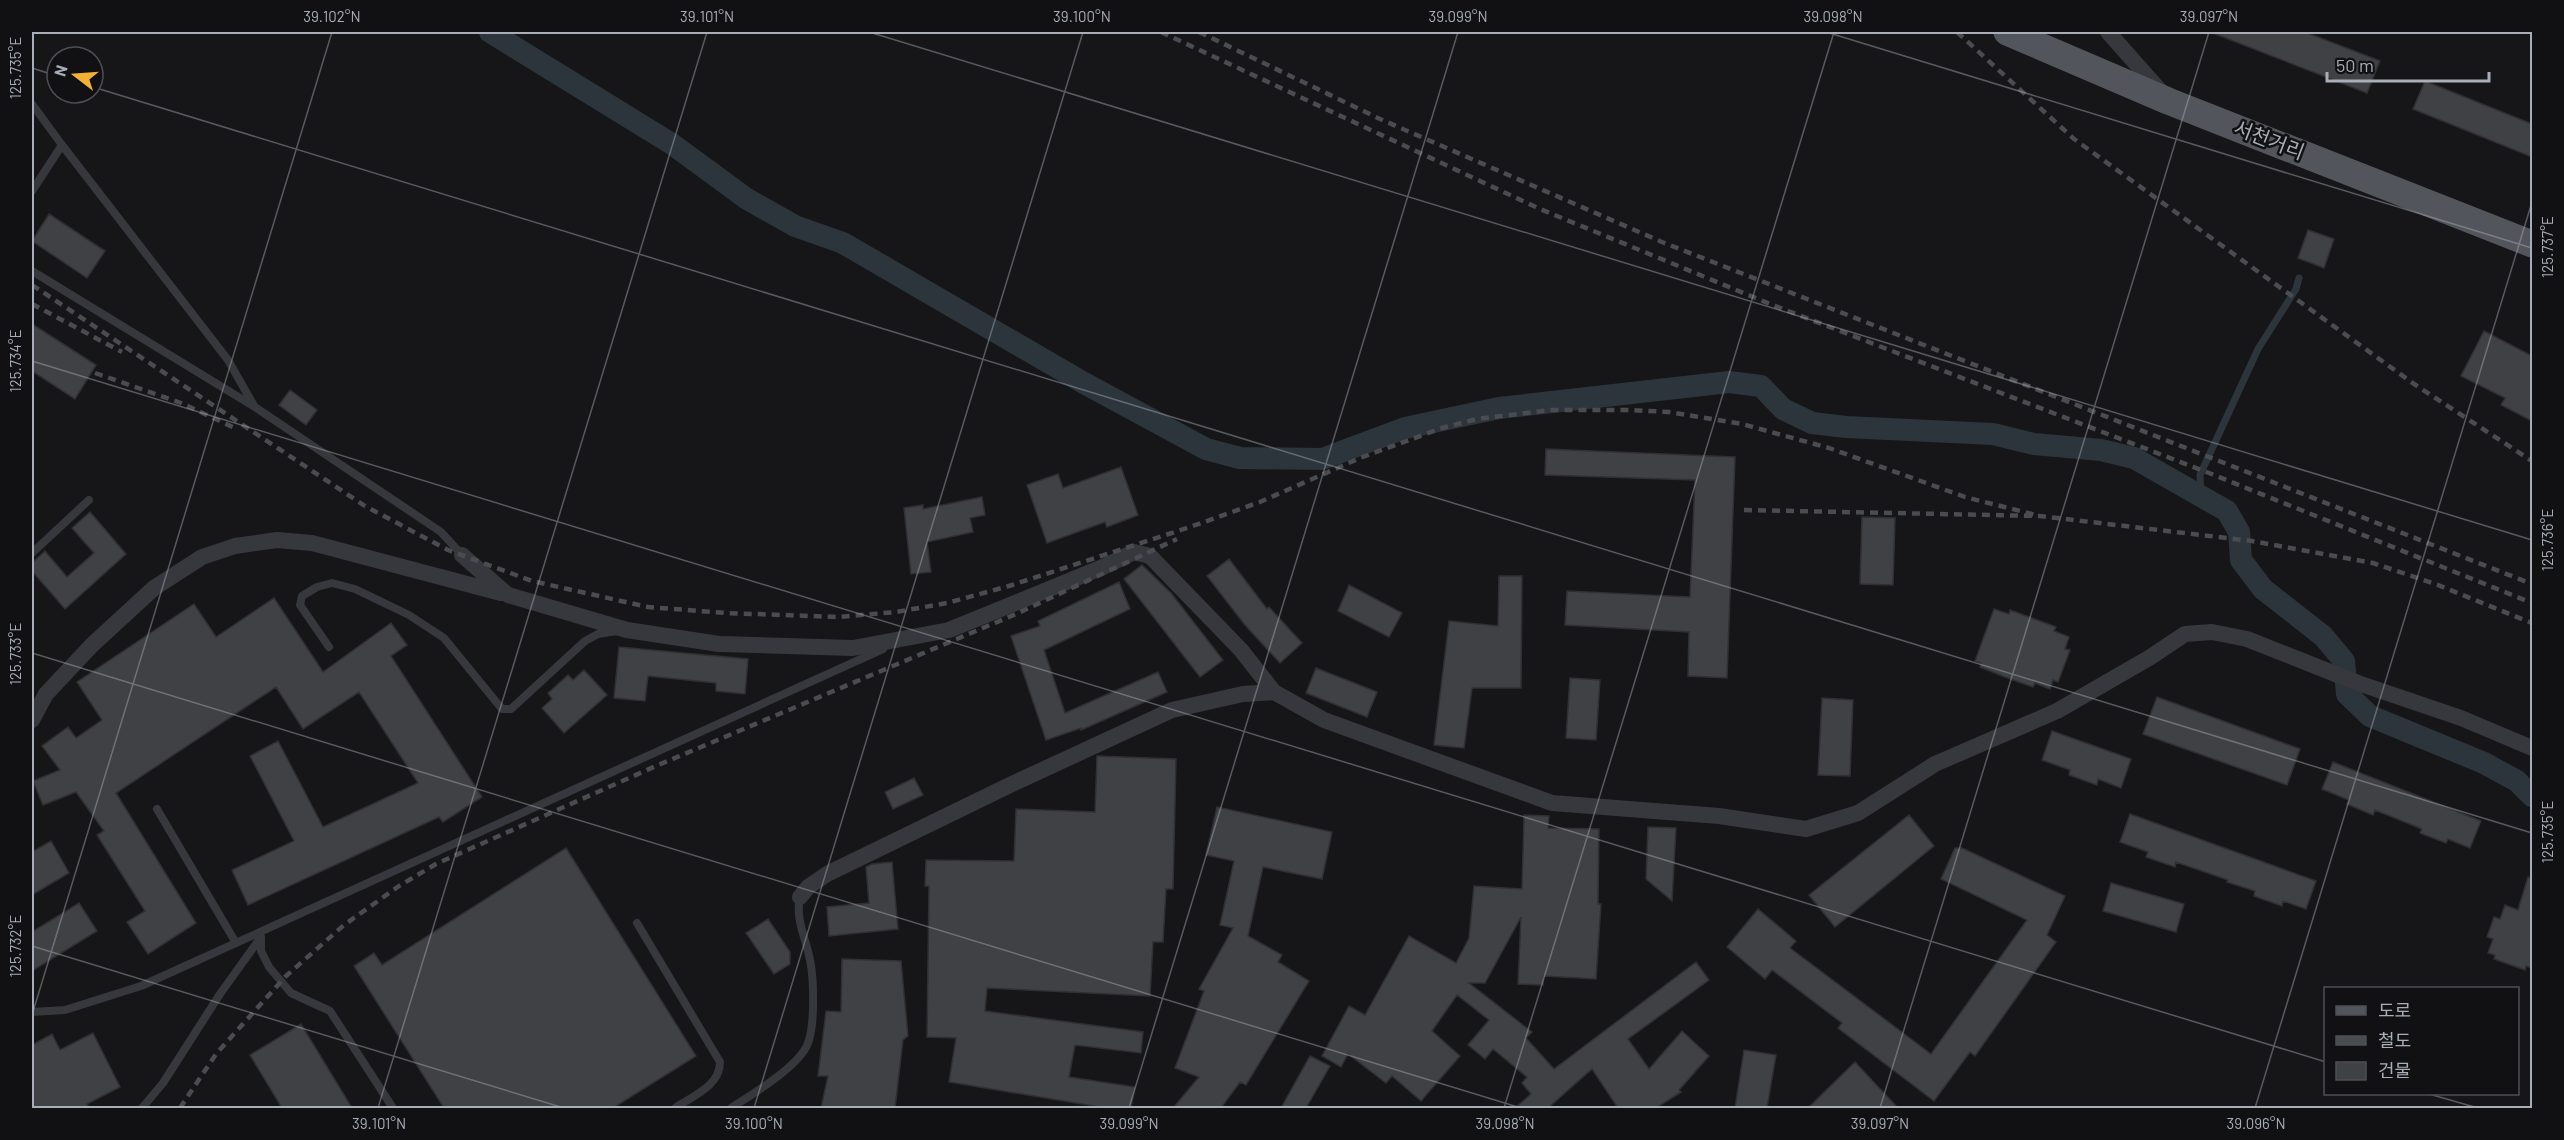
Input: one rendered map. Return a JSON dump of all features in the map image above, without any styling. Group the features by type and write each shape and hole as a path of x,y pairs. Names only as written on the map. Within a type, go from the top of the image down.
{"main road":[{"name":"서천거리","path":"2007,32 2168,101 2532,244"}],"street":[{"path":"2108,32 2168,101"},
{"path":"32,720 46,694 92,645 154,588 202,557 235,546 277,540 312,543 627,630 719,644 842,648 853,648 949,630 1134,552 1150,556 1241,650 1274,692 1324,720 1552,803 1719,816 1806,829 1858,813 1935,764 2057,711 2149,658 2185,634 2212,632 2247,639 2333,673 2462,718 2532,748"},
{"path":"462,555 507,595"},
{"path":"800,897 808,887 826,874 1012,784 1172,711 1243,694 1274,692"}],"lane":[{"path":"32,104 228,360 255,407"},
{"path":"32,191 62,145"},
{"path":"32,271 255,407 441,532 462,555"},
{"path":"32,553 89,500"},
{"path":"329,647 300,605 302,596 317,587 332,583 355,589 409,615 444,638 502,709 511,709 585,641 598,634 627,630"},
{"path":"32,1012 65,1010 141,986 906,639"},
{"path":"157,809 236,943"},
{"path":"731,1108 787,1069 808,1044 814,996 810,961 797,913 800,897"},
{"path":"637,923 720,1062 720,1072 714,1083 675,1108"},
{"path":"142,1108 163,1083 220,994 268,928"},
{"path":"261,937 261,951 269,967 291,993 330,1011 393,1108"}],"building":[{"path":"2305,32 2380,61 2367,93 2213,33"},
{"path":"2425,81 2532,124 2532,157 2413,109"},
{"path":"49,214 105,251 87,278 32,241"},
{"path":"2308,230 2334,239 2324,268 2298,258"},
{"path":"32,324 96,365 75,399 32,371"},
{"path":"2484,331 2532,356 2532,421 2501,405 2505,398 2461,376"},
{"path":"290,390 317,410 306,425 279,405"},
{"path":"1546,449 1735,457 1727,678 1688,676 1689,632 1565,625 1567,591 1690,597 1695,480 1545,475"},
{"path":"1121,467 1138,515 1107,527 1105,522 1047,543 1027,485 1058,474 1063,488"},
{"path":"982,497 985,515 970,518 973,532 927,542 931,572 911,574 904,508 923,505 923,509"},
{"path":"90,512 126,554 65,609 32,571 32,563 45,551 67,577 94,553 72,528"},
{"path":"1862,517 1895,518 1893,585 1860,584"},
{"path":"1229,559 1267,609 1269,607 1302,643 1280,663 1245,625 1207,576"},
{"path":"1142,565 1171,593 1223,660 1200,677 1124,579"},
{"path":"1499,576 1522,576 1521,688 1472,688 1464,748 1434,745 1449,621 1498,626"},
{"path":"1119,582 1130,609 1044,650 1065,713 1158,672 1167,692 1081,730 1081,728 1046,740 1011,636 1040,626 1038,621"},
{"path":"1349,585 1402,613 1389,637 1338,611"},
{"path":"274,598 323,672 391,623 407,645 391,656 482,797 443,822 439,817 248,905 232,870 294,841 250,756 278,741 323,827 418,783 359,692 303,729 276,687 116,793 196,923 148,954 127,922 145,911 97,835 104,831 76,792 43,805 33,781 60,770 42,746 68,727 76,738 102,720 77,682 194,604 216,637"},
{"path":"1994,609 2009,614 2010,610 2056,627 2054,631 2069,637 2065,649 2070,650 2058,682 2053,680 2050,689 2035,683 2033,687 2005,677 1980,667 1981,663 1975,661"},
{"path":"619,647 748,659 745,694 716,691 716,683 648,676 645,701 614,698"},
{"path":"1316,668 1377,692 1367,717 1306,693"},
{"path":"584,670 607,695 564,733 542,708 552,699 548,693 568,675 573,680"},
{"path":"1570,678 1600,680 1596,740 1566,738"},
{"path":"2157,697 2300,749 2287,785 2143,734"},
{"path":"1822,698 1853,700 1850,776 1818,775"},
{"path":"2052,731 2131,759 2121,788 2098,779 2097,785 2069,775 2070,770 2042,760"},
{"path":"1097,756 1176,759 1173,889 1166,889 1163,942 1153,942 1150,996 987,988 985,1011 1143,1032 1141,1053 1075,1045 1069,1077 1135,1087 1131,1108 1106,1108 949,1082 956,1038 927,1037 929,886 925,886 926,860 1014,861 1016,809 1095,812"},
{"path":"2333,762 2481,821 2470,848 2448,839 2446,843 2420,833 2422,829 2375,810 2373,815 2347,804 2349,800 2322,789"},
{"path":"914,778 923,795 893,809 885,792"},
{"path":"1217,807 1332,832 1322,879 1263,867 1248,936 1282,955 1278,962 1309,981 1246,1085 1240,1082 1221,1108 1173,1108 1199,1077 1175,1068 1204,991 1199,989 1233,928 1220,925 1234,861 1206,855"},
{"path":"2130,814 2316,881 2306,909 2283,901 2282,906 2254,896 2255,891 2227,882 2228,880 2176,862 2175,867 2146,857 2148,852 2120,842"},
{"path":"1524,815 1549,816 1548,828 1599,829 1598,904 1601,904 1596,979 1544,976 1543,985 1518,984 1521,917 1485,983 1469,983 1532,1032 1526,1038 1554,1069 1696,962 1709,980 1628,1039 1649,1069 1682,1031 1709,1056 1679,1090 1681,1092 1656,1108 1618,1108 1592,1069 1548,1108 1515,1108 1531,1094 1522,1083 1527,1077 1493,1049 1485,1059 1468,1045 1489,1020 1457,995 1432,1031 1460,1056 1421,1101 1392,1076 1386,1083 1348,1054 1341,1067 1322,1056 1349,1006 1365,1015 1409,936 1456,963 1469,938 1474,886 1522,889"},
{"path":"1909,815 1934,846 1835,927 1809,895"},
{"path":"1648,827 1676,828 1672,901 1646,879"},
{"path":"51,841 69,873 32,895 32,852"},
{"path":"566,848 696,1056 613,1108 444,1108 354,966 374,953 382,965"},
{"path":"1955,848 1962,848 2065,896 2047,935 2056,942 1975,1056 1970,1052 1934,1101 1838,1028 1842,1023 1772,970 1765,979 1727,947 1758,909 1796,941 1790,948 1931,1054 2027,920 1941,879"},
{"path":"892,862 898,929 829,936 827,907 869,903 866,867 872,864"},
{"path":"2528,877 2532,878 2532,968 2526,966 2525,970 2494,959 2495,955 2488,953 2493,939 2487,937 2494,917 2500,919 2505,905 2518,910"},
{"path":"2111,883 2184,904 2176,932 2103,911"},
{"path":"79,903 97,931 32,971 32,932"},
{"path":"768,919 790,952 790,964 774,974 746,933"},
{"path":"842,959 901,961 908,1036 903,1040 895,1108 821,1108 828,1076 818,1076 826,1011 841,1012"},
{"path":"301,1024 352,1108 282,1108 250,1055"},
{"path":"93,1033 120,1087 87,1104 90,1108 32,1108 32,1045 52,1034 60,1050"},
{"path":"1744,1050 1776,1055 1767,1108 1735,1108"},
{"path":"1310,1056 1330,1066 1306,1108 1281,1108"},
{"path":"1855,1062 1898,1108 1808,1108"}],"waterway":[{"path":"490,32 672,144 747,199 795,226 843,243 1084,383 1206,449 1240,458 1322,459 1405,428 1499,408 1729,382 1761,386 1783,409 1812,423 1846,427 1993,434 2034,444 2101,450 2134,458 2227,511 2239,532 2241,560 2263,589 2323,636 2344,661 2347,694 2370,716 2484,763 2517,781 2532,796"},
{"path":"2201,495 2200,475 2258,349 2296,289 2299,278"}],"railway":[{"path":"1161,32 1540,209 1770,304 2209,473 2532,603"},
{"path":"1199,32 1380,119 1662,242 2532,584"},
{"path":"1957,32 2074,139 2414,384 2532,461"},
{"path":"32,285 365,506 448,550 532,581 648,607 726,613 839,617 896,612 947,603 1009,586 1190,527 1260,502 1360,458 1442,428 1477,419 1551,410 1669,412 1742,424 1829,448 1965,497 2040,516"},
{"path":"32,304 122,352"},
{"path":"95,373 181,403 237,429"},
{"path":"1744,510 2040,516 2252,541 2373,563 2438,585 2532,623"},
{"path":"180,1108 216,1054 286,976 344,925 399,886 436,864 656,766 1016,614 1177,539"}]}
